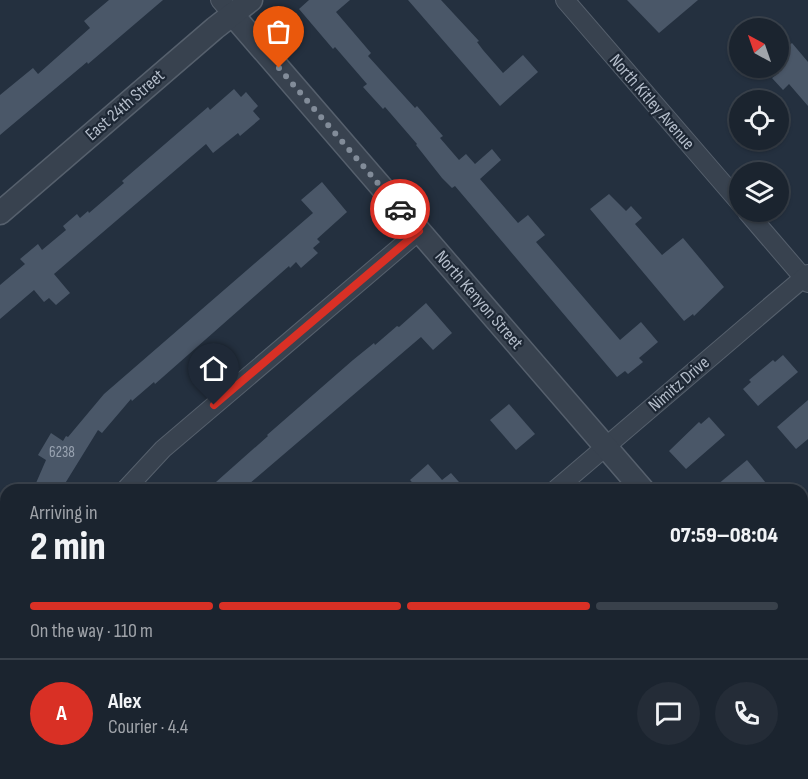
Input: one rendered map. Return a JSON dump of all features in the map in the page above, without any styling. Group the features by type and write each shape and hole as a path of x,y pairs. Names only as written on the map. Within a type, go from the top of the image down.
{"street":[{"name":"East 24th Street","path":"0,213 226,7 251,0"},
{"name":"North Kitley Avenue","path":"565,0 729,190"},
{"name":"North Kenyon Street","path":"226,7 638,484"},
{"path":"756,222 807,278"},
{"path":"131,484 163,449 419,231"},
{"name":"Nimitz Drive","path":"562,484 807,278"}],"building":[{"path":"109,0 163,0 0,135 0,95 33,68 38,74 90,28 84,21"},
{"path":"309,0 350,0 336,12 371,53 368,56 415,108 417,106 443,136 440,138 459,160 466,154 475,164 492,149 501,160 480,179 518,223 528,215 545,235 536,242 620,340 641,322 658,342 639,358 643,362 628,374 625,371 617,377 455,186 452,188 442,178 385,107 383,109 363,87 367,84 299,9"},
{"path":"408,0 441,0 479,41 477,42 503,73 523,55 538,72 500,106"},
{"path":"627,0 698,0 659,33"},
{"path":"792,43 808,62 808,106 789,84 783,90 772,78 789,78 789,45"},
{"path":"234,89 241,97 246,92 258,106 253,111 260,119 240,136 238,133 213,153 206,144 54,274 70,293 56,305 49,298 44,302 34,290 0,319 0,285 25,264 20,259 38,244 42,250 66,230 63,226 77,214 80,218 88,211 89,213 124,183 122,181 208,107 210,110"},
{"path":"322,182 347,212 317,239 320,242 313,248 318,253 301,268 296,262 290,268 289,266 155,384 154,382 132,401 131,399 102,433 98,430 65,484 36,484 46,460 38,455 51,433 63,441 66,436 68,437 104,394 313,213 301,200"},
{"path":"609,194 626,211 631,206 642,218 635,224 662,255 683,238 724,287 694,316 693,314 684,321 590,209"},
{"path":"426,303 452,333 433,350 421,337 249,484 214,484 353,360 397,326 399,327"},
{"path":"783,355 798,372 758,406 743,389 751,382 749,380 773,360 775,362"},
{"path":"808,400 808,439 796,449 777,427"},
{"path":"509,404 535,434 516,450 490,420"},
{"path":"709,417 725,435 686,469 669,451 699,422 701,424"},
{"path":"747,460 766,483 765,484 718,484"},
{"path":"428,464 442,480 451,473 461,484 414,484 410,480"}],"way so far":[{"path":"279,68 400,209"}],"route":[{"path":"214,405 419,231 400,209"}]}
